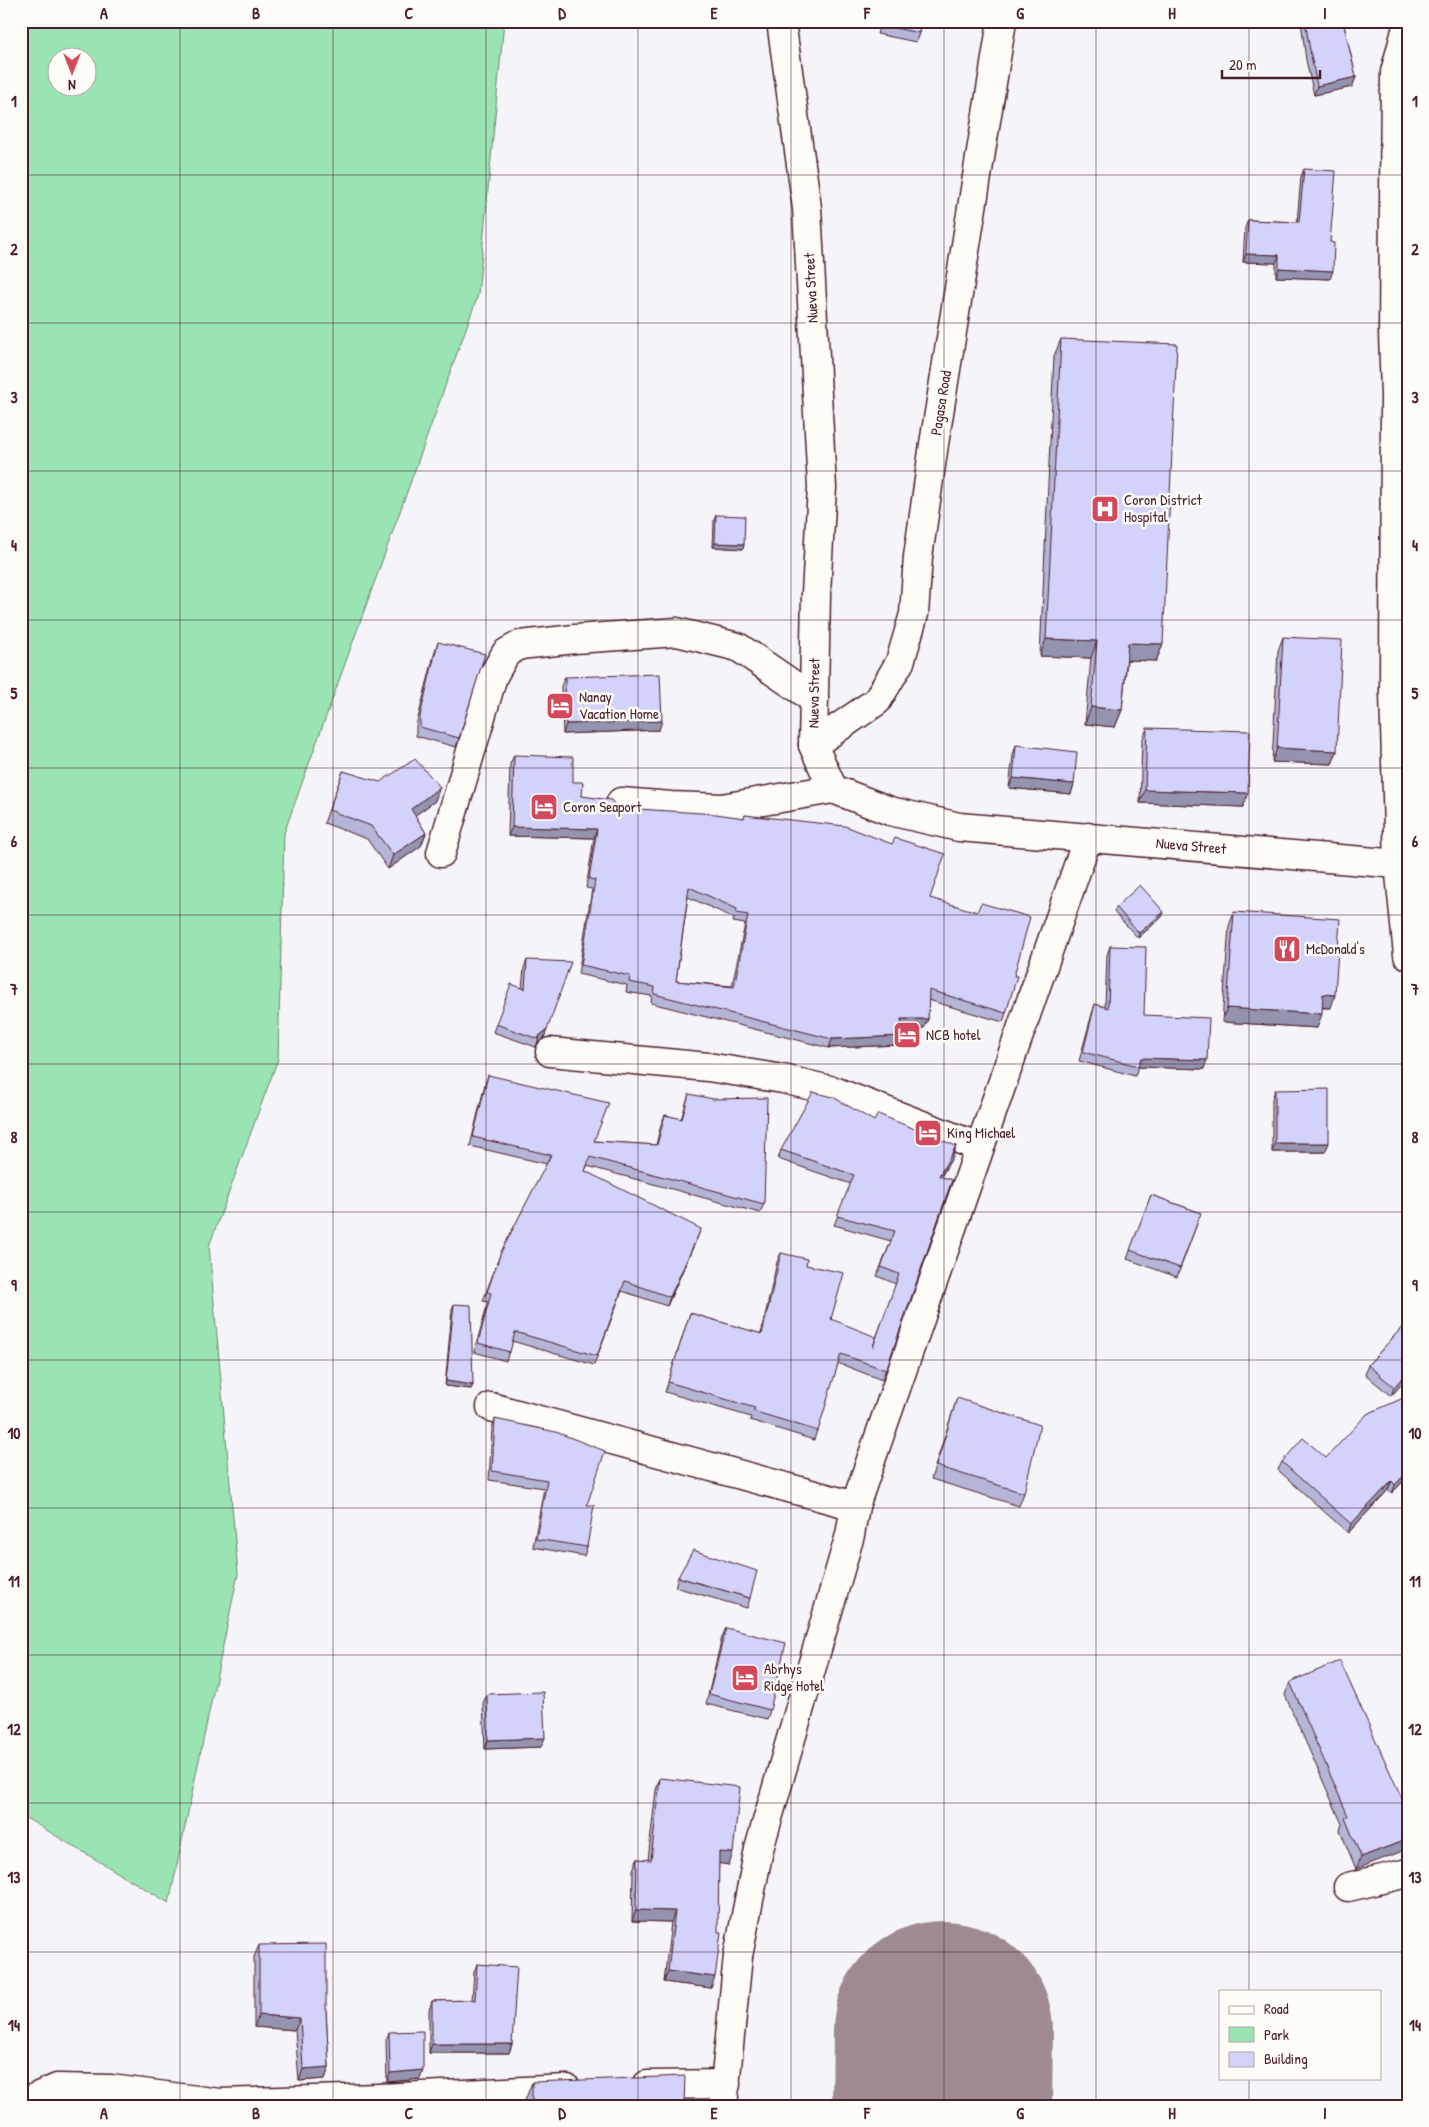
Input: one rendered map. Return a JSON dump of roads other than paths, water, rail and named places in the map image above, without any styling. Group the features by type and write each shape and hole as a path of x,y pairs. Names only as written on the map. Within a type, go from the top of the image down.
{"street":[{"name":"Nueva Street","path":"781,21 807,208 822,486 813,746 833,789 890,811 959,827 1399,864"},
{"name":"Pagasa Road","path":"813,746 878,701 900,662 914,614 918,557 934,444 1002,21"},
{"path":"1408,23 1395,72 1393,171 1394,692 1399,864 1406,907 1408,955"},
{"path":"441,853 493,676 506,653 520,645 677,632 738,647 814,698"},
{"path":"622,802 722,808 833,789"},
{"path":"626,2086 724,2095 738,1956 759,1849 850,1535 855,1506 1088,837"},
{"path":"550,1052 708,1067 783,1079 834,1091 980,1147"},
{"path":"491,1407 855,1506"},
{"path":"1348,1887 1408,1873"},
{"path":"27,2106 36,2097 57,2088 111,2089 220,2103 597,2088"}],"place":[{"name":"Coron District Hospital","path":"1105,509"},
{"name":"Nanay Vacation Home","path":"560,706"},
{"name":"Coron Seaport","path":"544,807"},
{"name":"McDonald's","path":"1287,949"},
{"name":"NCB hotel","path":"907,1035"},
{"name":"King Michael","path":"928,1133"},
{"name":"Abrhys Ridge Hotel","path":"745,1678"}]}
